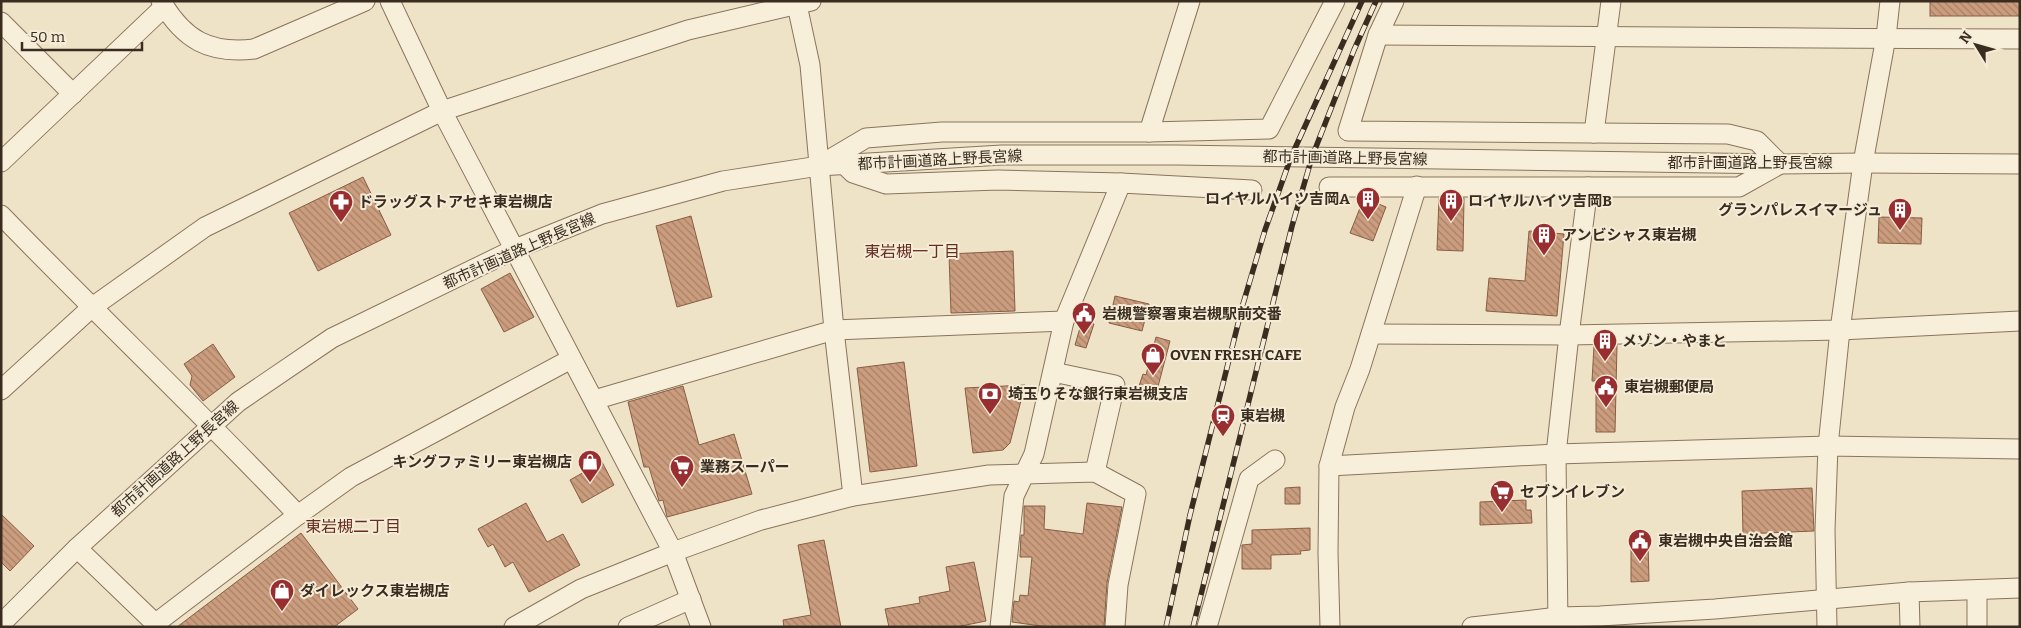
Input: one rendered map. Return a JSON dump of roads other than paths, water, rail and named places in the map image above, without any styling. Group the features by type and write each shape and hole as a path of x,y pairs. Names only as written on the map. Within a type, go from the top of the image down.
{"street":[{"path":"1,162 73,94 162,4 178,24 192,37 211,48 236,51 254,49 365,1"},
{"path":"390,1 442,111 673,552 701,627"},
{"path":"1148,132 1190,1"},
{"path":"819,166 866,138 942,132 1148,132 1269,128 1336,1"},
{"path":"1329,187 1739,187 1780,164 1757,141 1728,134 1348,130 1378,35 1394,1"},
{"path":"1594,133 1611,1"},
{"path":"1827,627 1826,530 1828,446 1840,330 1863,163 1886,37 1890,1"},
{"path":"1,390 91,308 205,227 442,111 688,30 804,3 834,330 853,496"},
{"path":"2,24 73,94"},
{"path":"1378,35 1605,38 1886,37 2020,39"},
{"name":"都市計画道路上野長宮線","path":"1,624 78,548 238,402 332,338 515,249 602,214 714,183 819,166 1002,155 1177,155 1780,164 2020,164"},
{"path":"844,164 853,173 886,184 998,180 1121,183 1252,190"},
{"path":"1000,627 1014,496 1034,454 1064,321 1121,183"},
{"path":"1330,627 1328,553 1329,466 1345,408 1371,334 1418,186"},
{"path":"1558,622 1556,454 1588,186"},
{"path":"1,215 91,308 213,426 298,515"},
{"path":"594,400 834,330 1064,321"},
{"path":"1371,334 1569,334 1840,330 2020,321"},
{"path":"78,548 157,625 298,515 351,477 571,359"},
{"path":"1052,372 1115,385 1095,472"},
{"path":"1329,466 1556,454 1828,446 2020,449"},
{"path":"1207,627 1249,479 1275,460"},
{"path":"514,627 581,589 673,552 761,520 853,496 989,475 1095,472 1136,494 1118,585 1115,627"},
{"path":"1472,627 1558,622 1600,616 1662,619 1909,592 2020,588"},
{"path":"1976,590 1977,627"},
{"path":"1909,592 1910,627"},
{"path":"628,627 691,599"}],"railway":[{"path":"1166,627 1190,515 1243,304 1265,230 1291,157 1362,1"},
{"path":"1193,627 1292,226 1312,157 1354,50 1376,1"}],"place":[{"name":"ロイヤルハイツ吉岡A","path":"1368,220"},
{"name":"ロイヤルハイツ吉岡B","path":"1451,222"},
{"name":"ドラッグストアセキ東岩槻店","path":"341,223"},
{"name":"グランパレスイマージュ","path":"1900,231"},
{"name":"アンビシャス東岩槻","path":"1544,256"},
{"name":"岩槻警察署東岩槻駅前交番","path":"1084,335"},
{"name":"メゾン・やまと","path":"1605,362"},
{"name":"OVEN FRESH CAFE","path":"1153,376"},
{"name":"東岩槻郵便局","path":"1606,408"},
{"name":"埼玉りそな銀行東岩槻支店","path":"990,415"},
{"name":"東岩槻","path":"1223,437"},
{"name":"キングファミリー東岩槻店","path":"590,483"},
{"name":"業務スーパー","path":"682,488"},
{"name":"セブンイレブン","path":"1502,513"},
{"name":"東岩槻中央自治会館","path":"1640,562"},
{"name":"ダイレックス東岩槻店","path":"282,612"}],"district":[{"name":"東岩槻一丁目","path":"912,251"},
{"name":"東岩槻二丁目","path":"353,526"}]}
